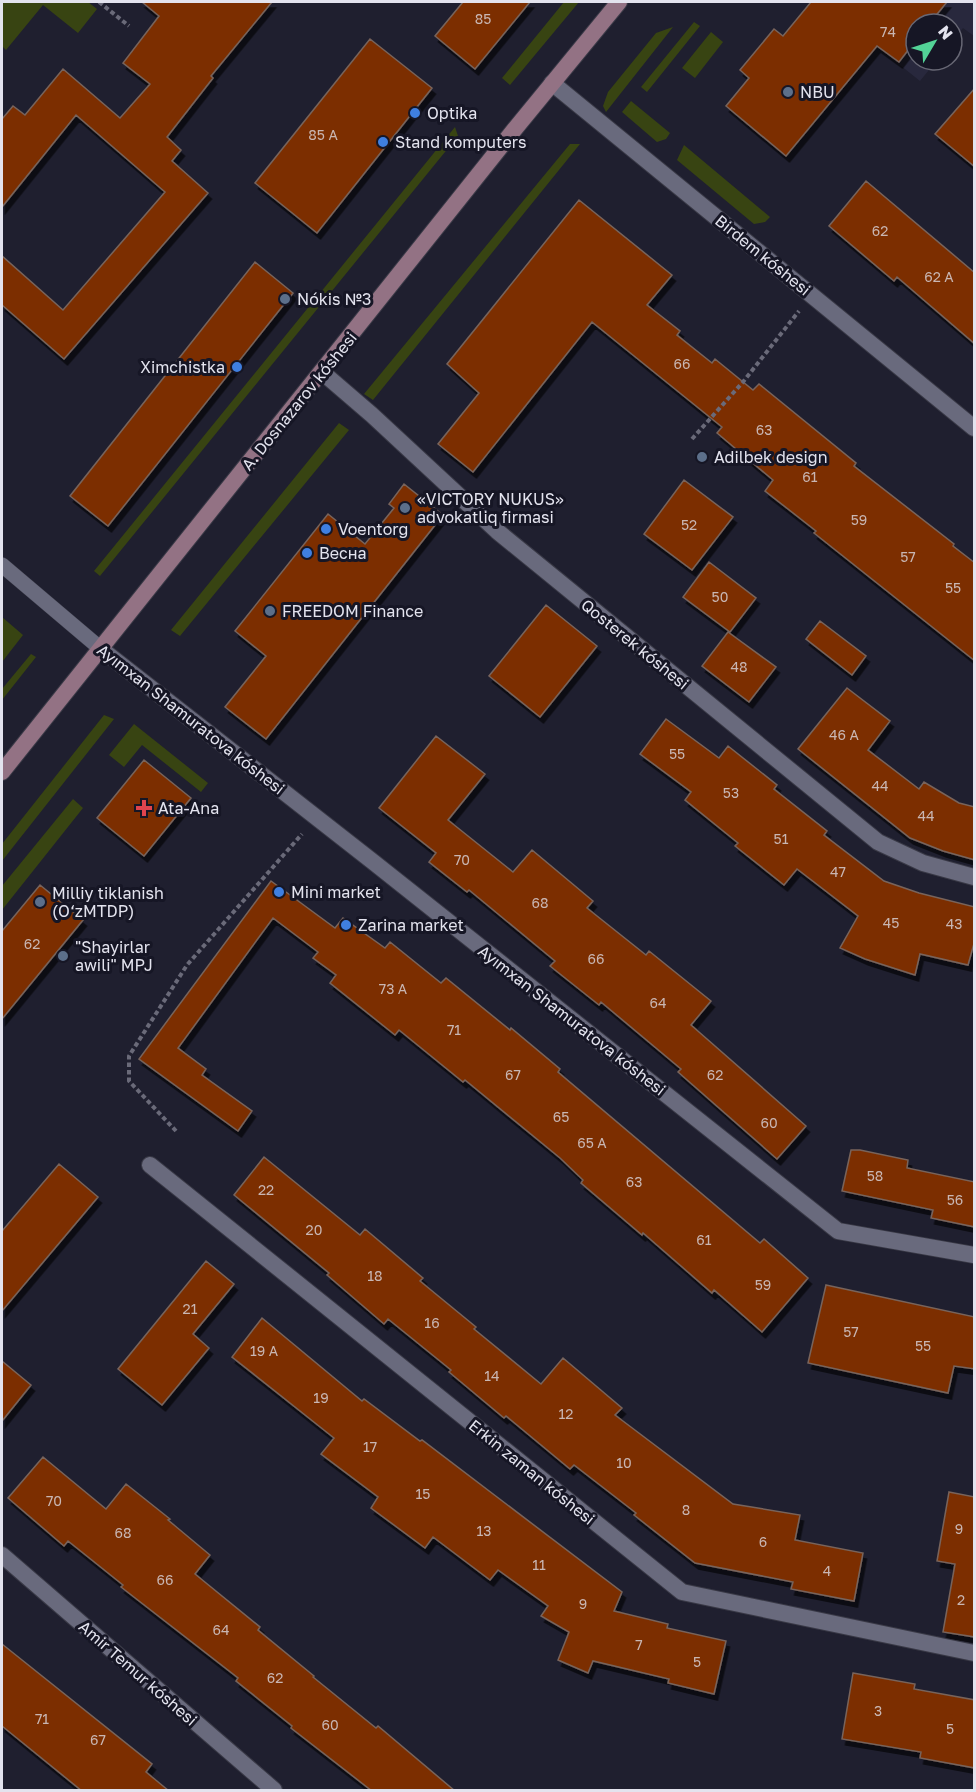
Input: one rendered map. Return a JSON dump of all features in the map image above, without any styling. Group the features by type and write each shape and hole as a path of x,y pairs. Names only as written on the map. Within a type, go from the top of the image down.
{"main road":[{"name":"A. Dosnazarov kóshesi","path":"2,772 619,2"}],"street":[{"name":"Birdem kóshesi","path":"552,83 975,428"},
{"name":"Qosterek kóshesi","path":"322,372 497,531 878,842 923,863 975,877"},
{"name":"Ayımxan Shamuratova kóshesi","path":"101,649 838,1231 975,1255"},
{"name":"Erkin zaman kóshesi","path":"150,1165 682,1592 975,1653"},
{"name":"Amir Temur kóshesi","path":"2,1555 274,1791"}],"lane":[{"name":"Ayımxan Shamuratova kóshesi","path":"2,565 101,649"}],"path":[{"path":"99,2 129,26"},
{"path":"692,439 743,382 812,295"},
{"path":"176,1131 129,1081 129,1056 187,964 316,818"}],"shaded area":[{"path":"821,2 974,2 974,36 964,29 964,12 904,12 904,68"},
{"path":"909,72 927,72 920,81"}],"green space":[{"path":"2,2 88,2 97,9 78,33 43,5 6,50 2,46"},
{"path":"564,2 579,2 510,85 502,78"},
{"path":"694,22 700,26 647,92 641,87"},
{"path":"673,27 606,112 603,106 608,92 656,33"},
{"path":"711,32 723,42 695,78 682,68"},
{"path":"631,101 670,133 666,139 657,142 622,112"},
{"path":"455,127 458,136 100,576 94,571"},
{"path":"570,144 580,144 373,400 364,394"},
{"path":"684,145 770,217 765,222 754,224 677,160"},
{"path":"339,423 349,430 180,636 171,630"},
{"path":"2,617 23,635 2,662"},
{"path":"31,654 36,657 2,700 2,689"},
{"path":"104,715 114,719 2,861 2,844"},
{"path":"134,724 208,783 201,792 142,745 124,767 109,755"},
{"path":"73,799 83,808 2,910 2,886"}],"building":[{"path":"142,2 272,2 211,76 213,78 167,137 181,150 172,161 208,193 64,359 2,305 2,256 63,310 165,192 76,115 2,207 2,119 13,106 25,115 63,69 120,118 150,84 123,63 159,16"},
{"path":"463,2 530,2 475,69 435,36"},
{"name":"NBU","path":"811,2 947,2 939,12 904,12 904,56 899,62 877,46 786,156 726,106 749,78 740,70 774,29 783,36"},
{"path":"370,39 432,88 317,233 255,183"},
{"path":"975,88 975,167 935,134"},
{"path":"866,181 975,273 975,344 897,277 894,281 829,226"},
{"path":"579,200 672,275 647,305 680,331 677,335 712,363 715,359 753,390 759,384 856,463 854,466 975,563 975,661 814,533 816,531 765,491 773,480 717,433 722,427 592,322 473,472 438,444 479,393 447,364"},
{"path":"255,262 293,293 108,526 70,496"},
{"path":"684,480 733,517 692,570 644,534"},
{"path":"404,484 443,515 266,739 225,707 266,656 235,631 328,514 365,544 394,508 389,504"},
{"path":"709,562 756,598 730,632 683,597"},
{"path":"546,605 597,646 540,717 489,676"},
{"path":"820,621 866,656 852,675 806,639"},
{"path":"728,632 776,667 749,702 702,666"},
{"path":"847,688 890,721 868,750 919,789 924,782 959,803 975,807 975,860 910,838 798,749"},
{"path":"666,719 719,758 728,746 777,785 774,789 827,831 824,835 884,881 919,893 975,907 975,940 968,965 920,954 915,975 865,959 840,948 858,916 797,869 784,885 735,846 738,843 685,800 691,792 640,754"},
{"path":"436,736 485,774 448,820 513,872 532,850 593,901 587,908 646,955 649,951 711,1001 691,1025 806,1126 777,1159 678,1072 681,1069 601,1002 599,1005 550,966 555,961 469,890 467,892 429,862 436,853 379,808"},
{"name":"Ata-Ana","path":"144,760 191,798 144,856 97,818"},
{"path":"271,881 335,928 343,918 385,948 390,942 441,983 446,978 560,1069 558,1072 760,1243 764,1239 808,1278 762,1332 714,1290 712,1293 643,1233 642,1235 581,1183 583,1180 560,1158 465,1080 463,1082 399,1030 395,1035 330,983 336,975 313,958 318,952 273,918 178,1048 206,1069 202,1075 252,1111 238,1131 139,1059"},
{"path":"40,885 83,920 2,1019 2,931"},
{"path":"851,1150 908,1160 907,1168 975,1182 975,1227 931,1218 933,1210 842,1191"},
{"path":"264,1157 360,1235 365,1229 423,1278 420,1281 476,1327 474,1329 541,1384 563,1358 622,1408 615,1415 733,1504 800,1515 795,1540 863,1553 854,1601 791,1589 793,1582 695,1563 574,1465 570,1469 506,1416 504,1418 449,1372 451,1370 388,1319 384,1324 327,1275 329,1273 234,1195"},
{"path":"59,1164 98,1197 2,1311 2,1231"},
{"path":"206,1261 234,1284 193,1334 209,1348 162,1405 118,1369"},
{"path":"826,1285 975,1317 975,1369 954,1366 948,1393 808,1363"},
{"path":"262,1318 362,1401 364,1399 420,1441 422,1440 622,1592 614,1611 668,1624 667,1628 726,1641 714,1694 668,1683 669,1679 593,1661 588,1673 558,1660 569,1632 541,1616 548,1606 498,1570 490,1580 433,1537 425,1548 371,1508 378,1497 321,1454 334,1438 232,1357"},
{"path":"2,1361 31,1385 2,1421"},
{"path":"43,1457 106,1509 126,1484 170,1519 168,1520 210,1555 195,1574 260,1627 258,1630 313,1677 376,1728 378,1726 455,1791 372,1791 291,1728 292,1726 236,1681 238,1678 121,1587 123,1585 68,1541 64,1546 8,1498"},
{"path":"949,1492 975,1497 975,1637 943,1632 955,1564 937,1561"},
{"path":"2,1644 152,1764 146,1772 169,1791 82,1791 2,1726"},
{"path":"853,1673 915,1684 914,1689 975,1700 975,1768 920,1758 921,1752 842,1739"}],"place":[{"name":"NBU","path":"788,92"},
{"name":"Optika","path":"415,113"},
{"name":"Stand komputers","path":"383,142"},
{"name":"Nókis №3","path":"285,299"},
{"name":"Ximchistka","path":"237,367"},
{"name":"Adilbek design","path":"702,457"},
{"name":"«VICTORY NUKUS» advokatliq firmasi","path":"405,508"},
{"name":"Voentorg","path":"326,529"},
{"name":"Весна","path":"307,553"},
{"name":"FREEDOM Finance","path":"270,611"},
{"name":"Ata-Ana","path":"144,808"},
{"name":"Mini market","path":"279,892"},
{"name":"Milliy tiklanish (O‘zMTDP)","path":"40,902"},
{"name":"Zarina market","path":"346,925"},
{"name":"\"Shayirlar awili\" MPJ","path":"63,956"}]}
